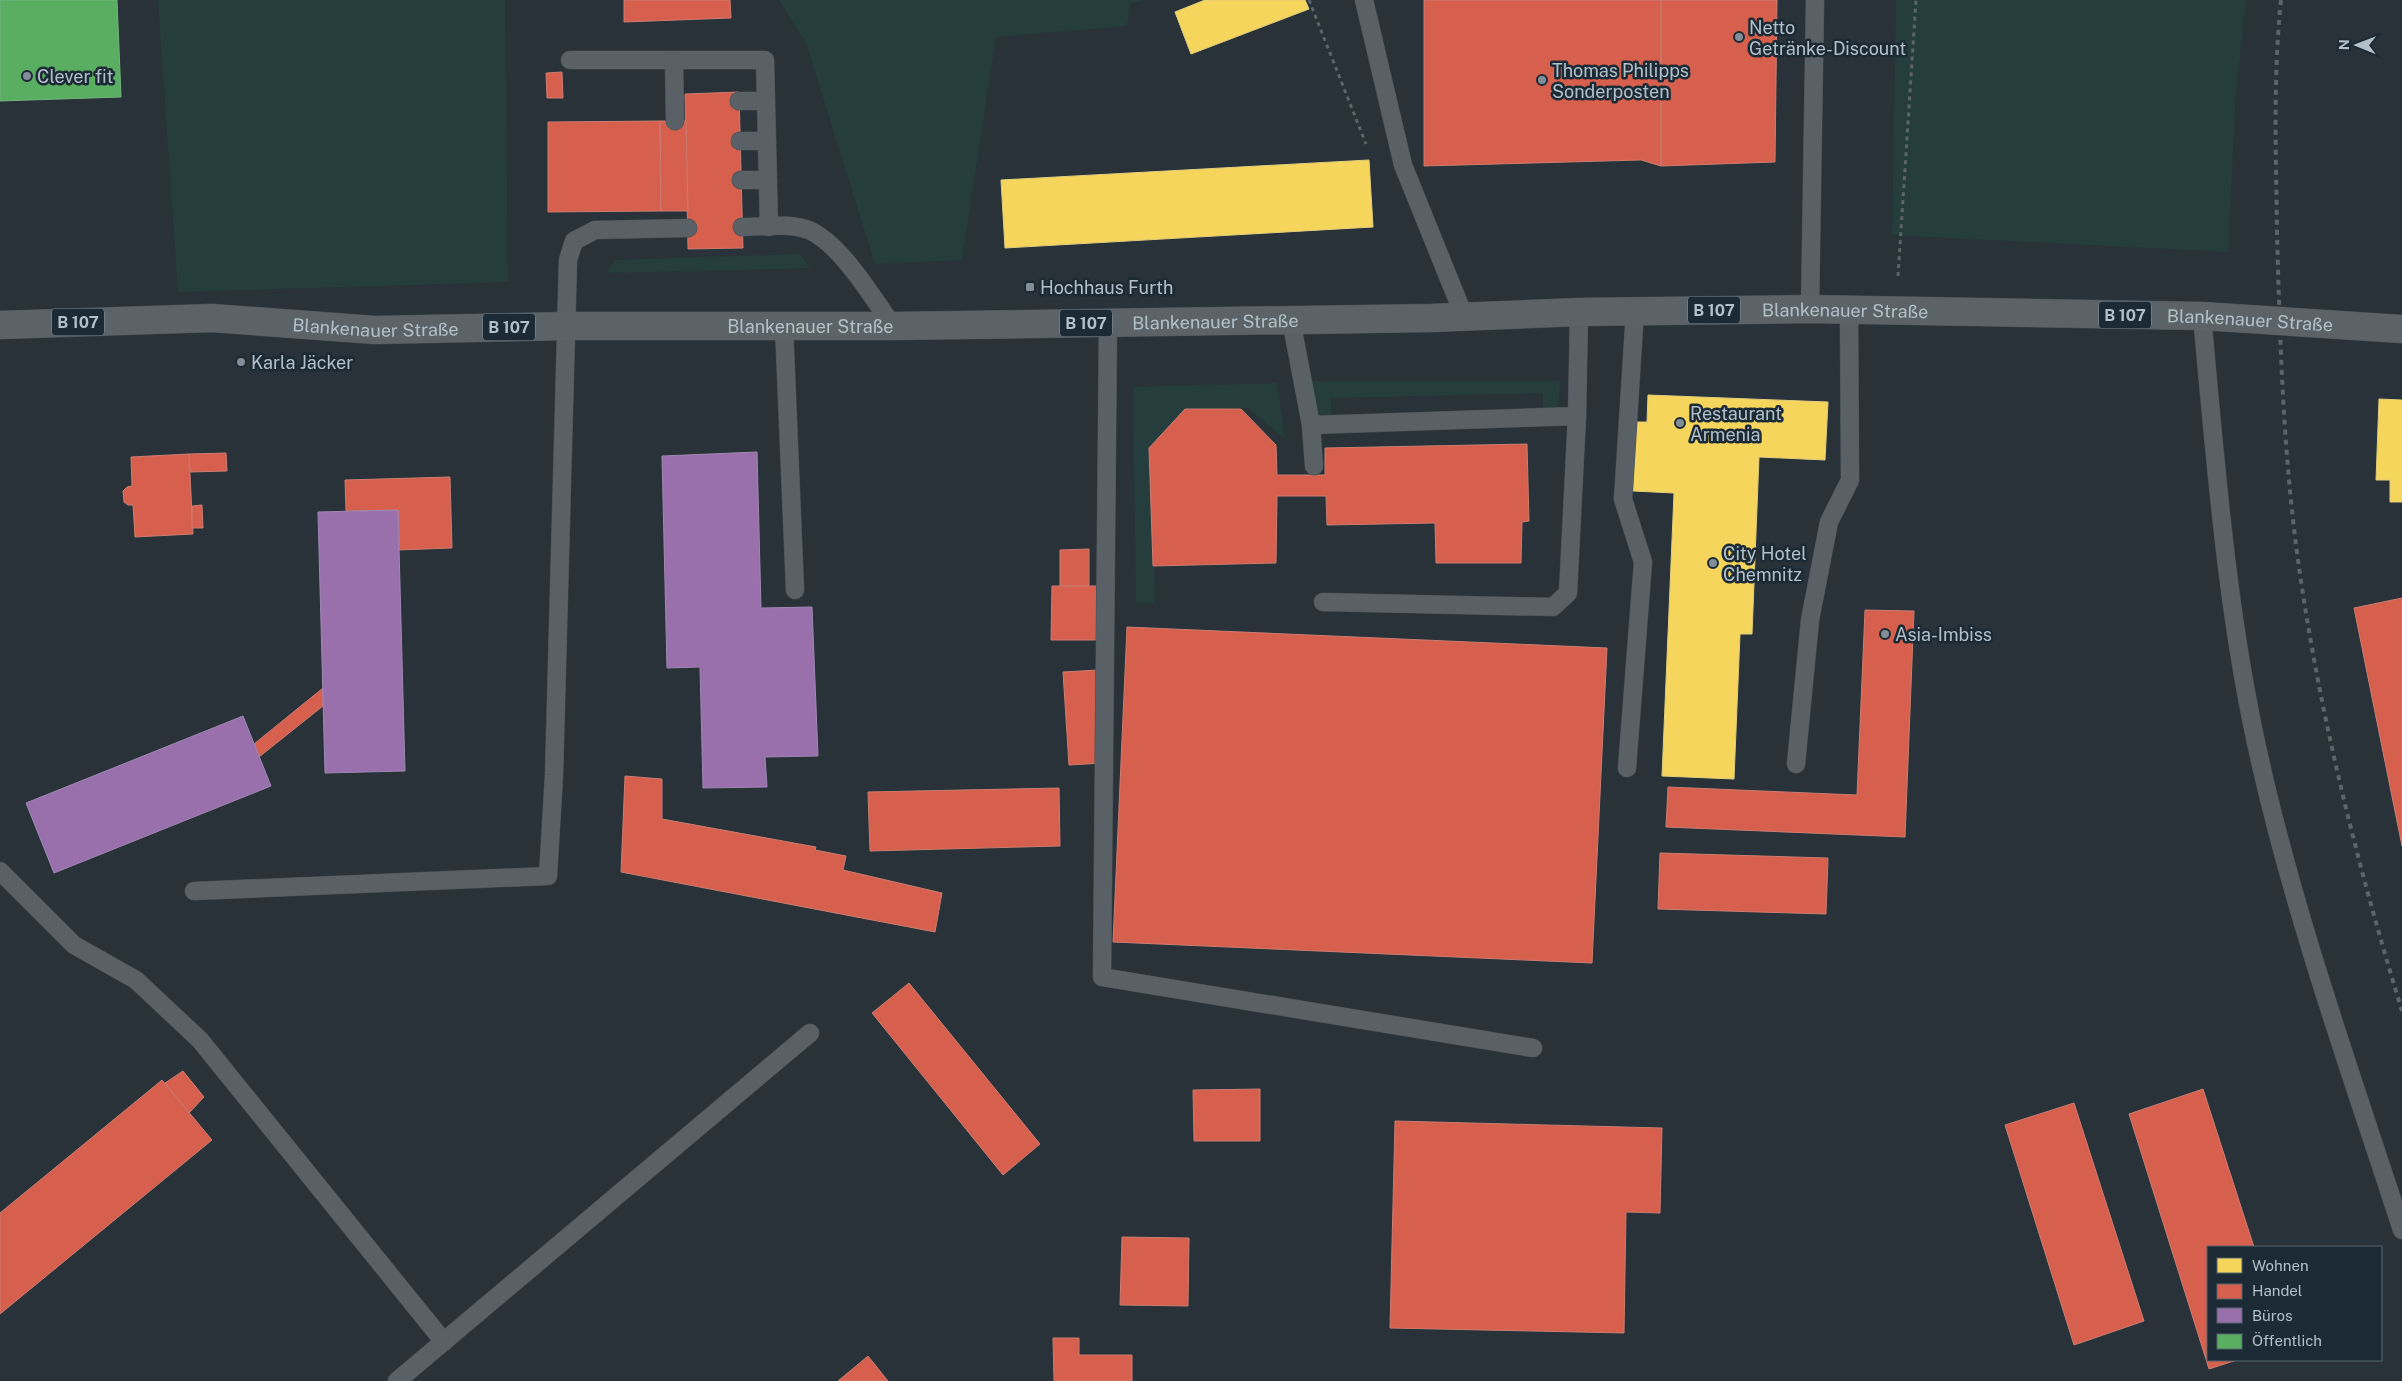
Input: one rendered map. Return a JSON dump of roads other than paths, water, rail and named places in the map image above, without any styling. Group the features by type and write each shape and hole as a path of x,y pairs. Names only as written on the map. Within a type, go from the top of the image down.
{"main road":[{"name":"Blankenauer Straße","path":"0,325 212,318 375,330 566,326 893,326 1810,309 2202,316 2402,329"}],"lane":[{"path":"1364,0 1403,164 1464,316"},
{"path":"1810,309 1815,0"},
{"path":"570,60 765,60 769,227"},
{"path":"674,60 680,101 675,121"},
{"path":"739,101 766,101"},
{"path":"740,141 767,141"},
{"path":"741,180 768,180"},
{"path":"194,891 548,876 554,775 568,260 574,240 595,230 680,223"},
{"path":"742,227 792,227 810,231 838,252 893,326"},
{"path":"1796,764 1810,620 1829,522 1850,480 1848,310"},
{"path":"1627,768 1643,562 1624,499 1635,311"},
{"path":"1323,602 1553,607 1568,593 1578,416 1579,312"},
{"path":"2202,316 2221,520 2236,631 2260,763 2284,857 2315,965 2402,1230"},
{"path":"1291,320 1311,425 1314,466"},
{"path":"1108,323 1102,977 1533,1048"},
{"path":"784,326 795,590"},
{"path":"1311,425 1578,416"},
{"path":"0,871 74,945 136,980 200,1040 444,1342"},
{"path":"397,1381 810,1033"}],"railway":[{"path":"2281,0 2276,87 2277,231 2283,396 2293,519 2307,617 2328,731 2355,844 2402,1011"}],"place":[{"name":"Netto Getränke-Discount","path":"1739,37"},
{"name":"Clever fit","path":"27,76"},
{"name":"Thomas Philipps Sonderposten","path":"1542,80"},
{"name":"Hochhaus Furth","path":"1030,287"},
{"name":"Karla Jäcker","path":"241,362"},
{"name":"Restaurant Armenia","path":"1680,423"},
{"name":"City Hotel Chemnitz","path":"1713,563"},
{"name":"Asia-Imbiss","path":"1885,634"}]}
